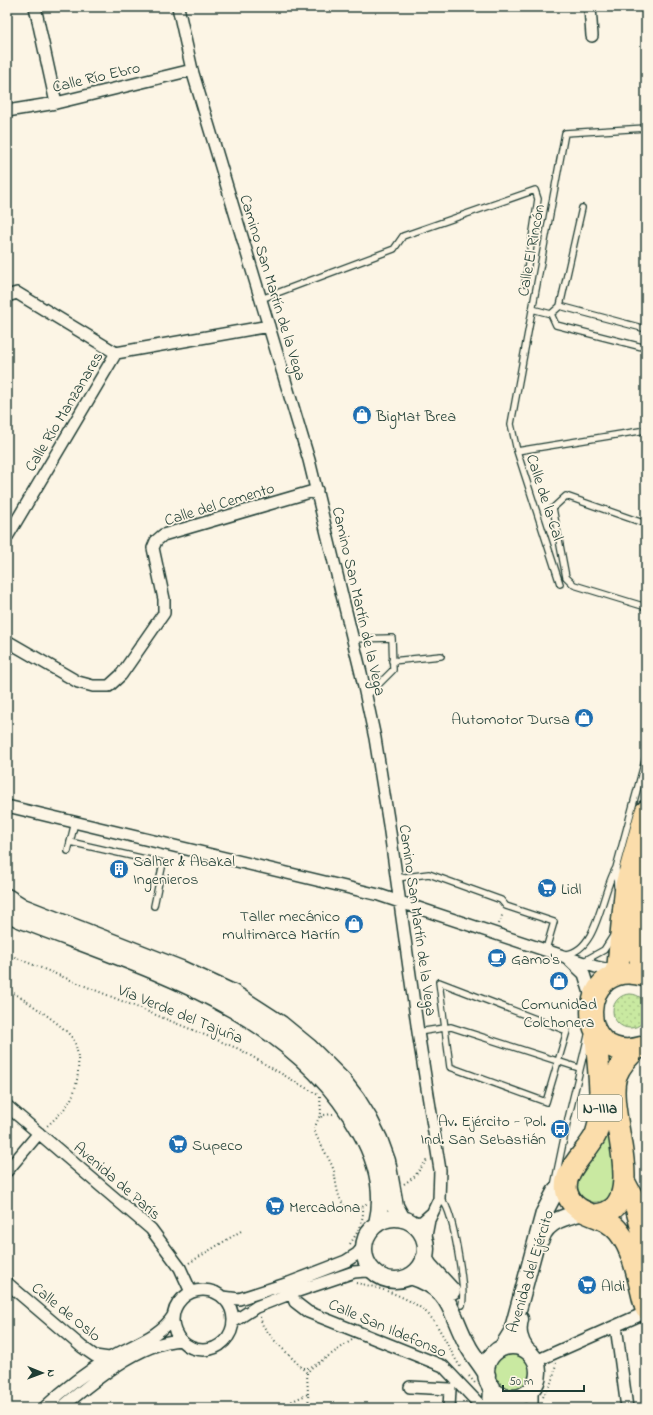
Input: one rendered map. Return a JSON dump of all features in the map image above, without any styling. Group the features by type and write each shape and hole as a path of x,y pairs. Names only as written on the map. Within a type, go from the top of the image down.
{"highway":[{"path":"646,811 626,885 618,974 646,969 636,950 635,936 646,874"},
{"name":"N-IIIa","path":"618,974 602,983 592,1000 590,1010 594,1030 599,1124 592,1142 570,1174 567,1192 573,1204 589,1213 607,1220 619,1232 626,1244 643,1312"},
{"name":"N-IIIa","path":"594,1030 602,1040 615,1047 628,1050 641,1048"},
{"name":"N-IIIa","path":"589,1213 607,1213 621,1202 625,1183 614,1093 616,1077 621,1067 641,1048"},
{"name":"N-IIIa","path":"625,1183 634,1200 646,1244"}],"main road":[{"path":"7,897 22,907 181,969 233,993 281,1024 309,1047 343,1081 356,1098 379,1138 387,1161 395,1206 407,1221 419,1229 425,1242 424,1258 419,1268 410,1276"},
{"path":"7,912 19,920 178,982 229,1006 275,1036 305,1063 329,1088 354,1120 367,1143 380,1189 380,1208 377,1224"},
{"name":"Avenida del Ejército","path":"499,1350 512,1332 544,1213 555,1192 570,1174"},
{"name":"Avenida del Ejército","path":"531,1355 520,1342 518,1328 543,1232 556,1221 589,1213"},
{"path":"407,1221 388,1219 377,1224 368,1235 365,1245 365,1255 369,1264 383,1277 394,1279 410,1276 427,1282 443,1295 452,1308 485,1382 490,1408"},
{"path":"424,1258 429,1266 454,1293 462,1306 482,1349 490,1353 514,1346 531,1355 538,1378 532,1389 524,1395 509,1403 485,1382"},
{"path":"485,1382 489,1360 499,1350"}],"street":[{"path":"35,7 56,103"},
{"name":"Camino San Martín de la Vega","path":"178,7 192,70 317,490 375,738 397,878 418,1032 440,1170 439,1198 431,1214 425,1242"},
{"path":"590,7 592,36"},
{"name":"Calle Río Ebro","path":"7,112 56,103 192,70"},
{"path":"12,294 116,353"},
{"name":"Calle Río Manzanares","path":"7,537 116,353 269,326"},
{"name":"Calle del Cemento","path":"7,641 78,682 93,686 109,686 121,675 164,613 164,599 152,548 156,541 163,535 317,490"},
{"path":"7,806 400,901 618,974"},
{"path":"562,955 575,964 584,974 592,1000"},
{"name":"Avenida de París","path":"7,1106 150,1229 180,1268 191,1292"},
{"path":"7,1171 39,1133"},
{"path":"407,1221 422,1222 431,1214"},
{"path":"223,1298 239,1299 289,1283 346,1261 357,1254 365,1245"},
{"path":"233,1322 256,1307 340,1276 354,1272 376,1272"},
{"name":"Calle de Oslo","path":"7,1283 82,1346 96,1356 109,1358"},
{"path":"202,1290 214,1292 223,1298 229,1305 233,1322 230,1333 223,1342 213,1348 202,1350 191,1347 181,1340 174,1325 174,1316 176,1306 183,1298 191,1292 202,1290"},
{"name":"Calle San Ildefonso","path":"292,1293 295,1302 303,1308 361,1334 443,1366 479,1404 490,1408"},
{"path":"531,1355 554,1353 616,1326 643,1312"},
{"path":"44,1408 109,1358 162,1329 174,1316"},
{"path":"616,1326 627,1408"},
{"path":"61,1408 94,1381 145,1350 166,1342 181,1340"},
{"path":"410,1388 450,1389 449,1408"},
{"path":"532,1389 532,1408"}],"lane":[{"name":"Calle El Rincón","path":"517,451 511,424 565,132 646,128"},
{"path":"261,299 394,249 403,236 535,190 538,199 526,284"},
{"path":"551,314 560,306 582,208"},
{"path":"560,306 646,329"},
{"path":"532,309 551,314"},
{"path":"551,314 556,325 646,348"},
{"name":"Calle de la Cal","path":"560,584 517,451 646,430"},
{"path":"646,524 566,496 552,508 566,577 574,585 646,607"},
{"path":"353,639 392,638 393,670 366,697"},
{"path":"392,661 441,656"},
{"path":"562,955 575,953 585,946 591,937 609,880 616,868 646,757"},
{"path":"68,850 75,822"},
{"path":"70,842 163,863 154,906"},
{"path":"582,962 604,950 616,929 623,910 618,895 616,868"},
{"path":"397,878 429,874 501,900 506,906 554,922 546,950"},
{"path":"439,982 567,1031 546,1102 450,1068 446,1028 439,982"},
{"path":"418,1032 451,1027 579,1068"},
{"path":"555,1192 554,1182 579,1068 588,1036 594,1030"},
{"path":"439,1198 444,1202 449,1214 463,1291 462,1306"}],"path":[{"path":"496,932 506,906"},
{"name":"Vía Verde del Tajuña","path":"7,954 239,1048 320,1097 322,1107 320,1118 315,1124 315,1133 333,1168 341,1200 348,1208 357,1209 363,1207"},
{"path":"7,989 49,1018 73,1039 79,1061 76,1084 69,1102 39,1133"},
{"path":"320,1118 322,1114 336,1115"},
{"path":"392,1187 404,1184 414,1177 436,1146"},
{"path":"348,1248 361,1226 364,1216 363,1207 368,1199"},
{"path":"180,1268 241,1231"},
{"path":"340,1276 342,1286 354,1283 363,1284 408,1300 422,1307 433,1320 461,1368 485,1382"},
{"path":"256,1307 263,1326 275,1341 290,1354 297,1365 303,1368 307,1373 309,1408"},
{"path":"643,1312 646,1333"},
{"path":"307,1373 311,1368 361,1334"},
{"path":"543,1404 544,1393 555,1373 556,1360 554,1353"},
{"path":"303,1368 311,1368"},
{"path":"277,1408 308,1394"}],"green space":[{"path":"627,994 633,994 637,995 644,1001 647,1011 646,1018 640,1025 633,1028 627,1028 623,1027 616,1021 613,1014 613,1008 614,1004 620,997"},
{"path":"604,1054 616,1059 618,1163 610,1198 603,1201 591,1202 582,1197 579,1193 577,1179"},
{"path":"513,1353 523,1356 529,1362 532,1372 529,1382 523,1388 513,1391 503,1388 497,1382 494,1372 497,1362 503,1356"}],"place":[{"name":"BigMat Brea","path":"362,415"},
{"name":"Automotor Dursa","path":"584,718"},
{"name":"Salher & Abakal Ingenieros","path":"119,869"},
{"name":"Lidl","path":"547,888"},
{"name":"Taller mecánico multimarca Martín","path":"354,924"},
{"name":"Gamo's","path":"497,958"},
{"name":"Comunidad Colchonera","path":"559,981"},
{"name":"Av. Ejército - Pol. Ind. San Sebastián","path":"560,1129"},
{"name":"Supeco","path":"178,1144"},
{"name":"Mercadona","path":"275,1206"},
{"name":"Aldi","path":"587,1285"}]}
